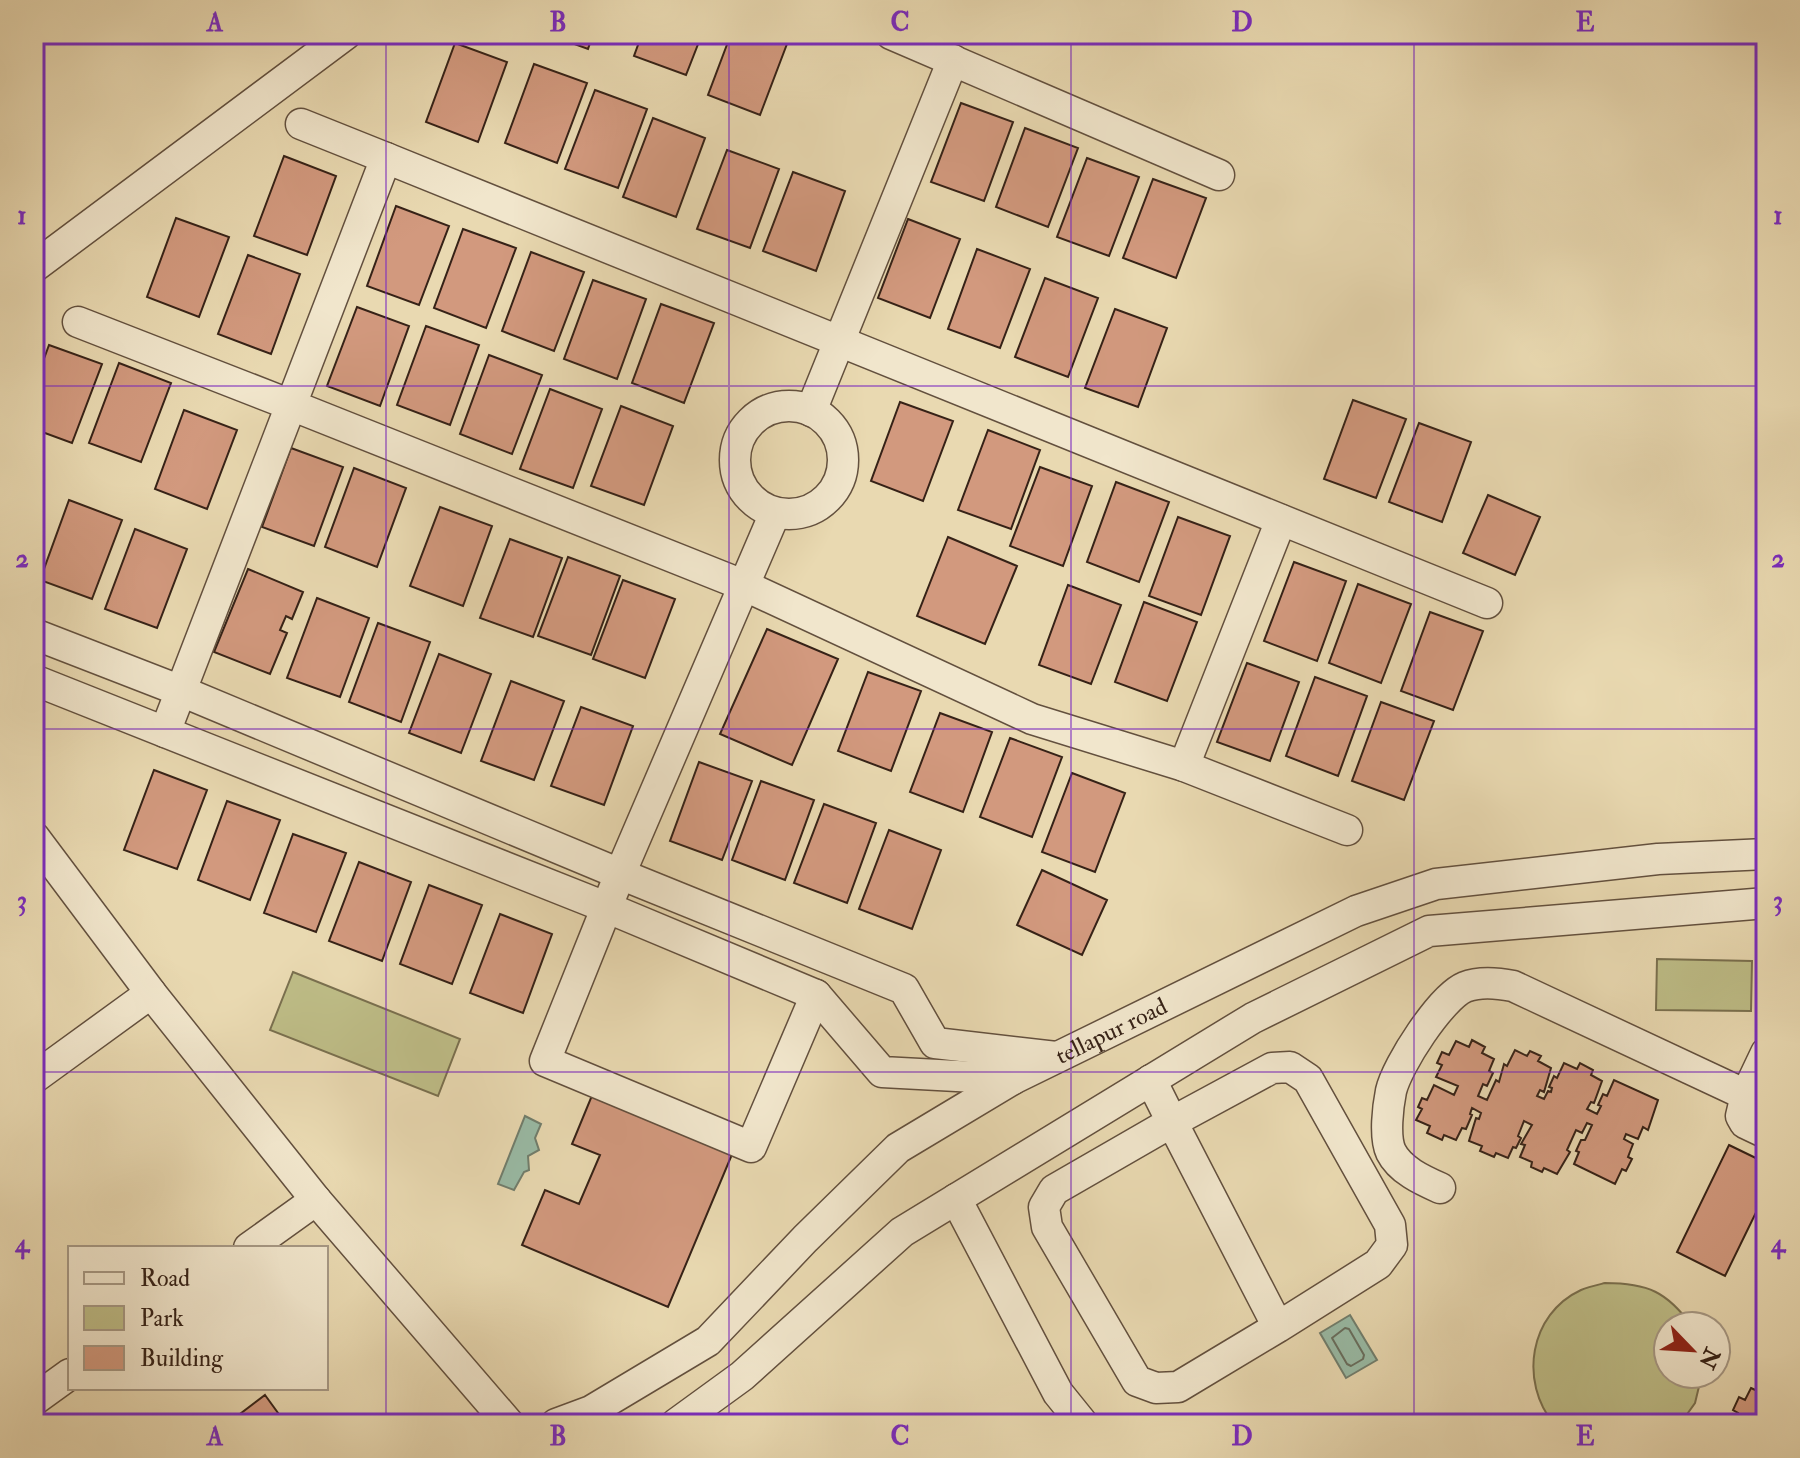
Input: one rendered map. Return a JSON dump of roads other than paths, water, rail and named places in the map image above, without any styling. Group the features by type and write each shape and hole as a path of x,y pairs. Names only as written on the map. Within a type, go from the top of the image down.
{"street":[{"path":"34,267 346,34"},
{"path":"891,34 1219,175"},
{"path":"811,411 953,60"},
{"path":"301,124 1487,603"},
{"path":"165,732 386,158"},
{"path":"78,322 743,585 1032,719 1184,766 1347,830"},
{"path":"795,407 811,411 826,421 836,434 842,450 843,467 838,483 827,499 812,509 794,514 775,513 759,505 741,484 735,457 740,439 749,424 762,414 778,408 795,407"},
{"path":"775,513 620,874 545,1061 751,1147 816,995"},
{"path":"1184,766 1281,520"},
{"path":"34,634 181,691 904,989 935,1043 1058,1057"},
{"path":"34,680 608,908 816,995 882,1072 1013,1079"},
{"path":"34,837 151,993 316,1200 509,1424"},
{"name":"tellapur road","path":"556,1424 591,1411 708,1341 805,1239 898,1148 1013,1079 1356,911 1436,884 1658,859 1766,854"},
{"path":"676,1424 742,1376 902,1232 1253,1018 1429,931 1766,903"},
{"path":"1440,1188 1403,1167 1390,1151 1388,1130 1392,1088 1421,1033 1442,1004 1465,987 1492,982 1513,986 1746,1095"},
{"path":"34,1078 151,993"},
{"path":"1766,1053 1746,1095 1741,1116 1745,1123 1766,1133"},
{"path":"1290,1067 1308,1079 1390,1225 1392,1245 1378,1264 1278,1327 1178,1387 1156,1388 1137,1381 1047,1227 1044,1207 1054,1190 1172,1122 1272,1068 1290,1067"},
{"path":"1151,1080 1278,1327"},
{"path":"956,1199 1058,1393 1083,1424"},
{"path":"252,1246 316,1200"},
{"path":"34,1400 68,1375"}],"water":[{"path":"525,1116 541,1124 535,1138 539,1150 528,1156 529,1170 524,1172 514,1190 498,1184"},
{"path":"1350,1315 1377,1360 1346,1378 1320,1333"}]}
